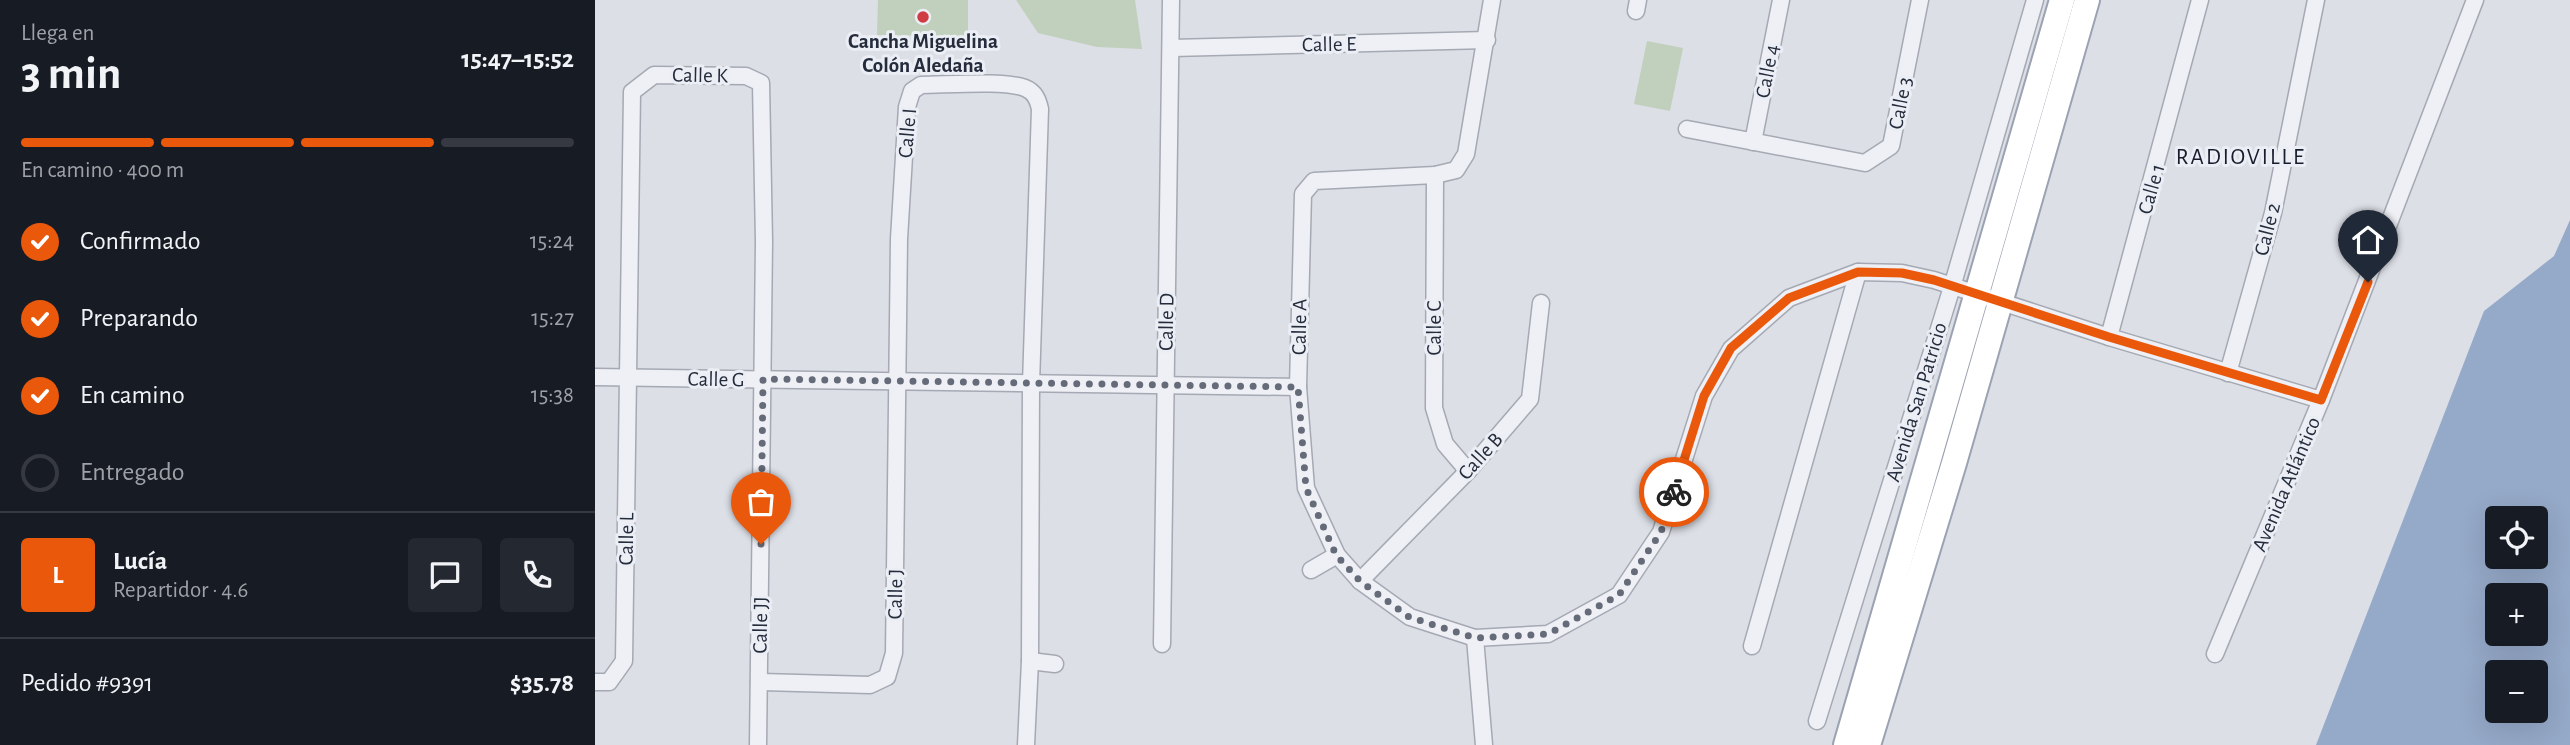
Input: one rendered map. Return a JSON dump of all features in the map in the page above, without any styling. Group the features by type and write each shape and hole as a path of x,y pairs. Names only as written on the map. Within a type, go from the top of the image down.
{"main road":[{"path":"1846,745 1963,290 2062,0"},
{"path":"1868,745 2001,302 2087,0"}],"street":[{"name":"Calle D","path":"1162,644 1171,0"},
{"name":"Calle A","path":"1492,0 1466,154 1456,170 1435,175 1314,181 1303,194 1298,387 1306,488 1336,555 1360,581 1409,617 1475,638 1548,634 1619,595 1661,532 1704,396 1731,348 1789,298 1858,272 1902,273 2321,400"},
{"name":"Calle 4","path":"1753,142 1781,0"},
{"name":"Calle 3","path":"1686,129 1865,163 1891,145 1920,0"},
{"name":"Avenida San Patricio","path":"1817,721 1963,290 2035,0"},
{"name":"Calle 1","path":"2109,337 2200,0"},
{"name":"Calle 2","path":"2228,373 2273,213 2316,0"},
{"name":"Avenida Atlántico","path":"2215,654 2321,400 2475,0"},
{"name":"Calle E","path":"1172,48 1487,40"},
{"name":"Calle K","path":"628,378 632,92 654,75 746,76 761,83 763,379"},
{"name":"Calle I","path":"897,381 900,226 907,107 912,91 921,85 1012,85 1027,89 1037,97 1040,109 1031,384"},
{"name":"Calle C","path":"1435,175 1434,408 1445,444 1468,471"},
{"path":"1752,646 1858,272"},
{"name":"Calle B","path":"1360,581 1468,471 1530,399 1541,303"},
{"name":"Calle G","path":"595,377 1298,387"},
{"name":"Calle L","path":"595,682 609,682 624,661 628,378"},
{"name":"Calle JJ","path":"758,745 763,379"},
{"name":"Calle J","path":"759,682 870,685 887,677 894,653 897,381"},
{"path":"1026,745 1030,661 1031,384"},
{"path":"1311,570 1336,555"},
{"path":"1475,638 1484,745"},
{"path":"1030,661 1055,664"}],"green space":[{"name":"Cancha Miguelina Colón Aledaña","path":"878,0 968,0 968,36 877,35"},
{"path":"1016,0 1135,0 1142,49 1097,47 1038,33"},
{"path":"1647,41 1683,48 1670,111 1634,104"}],"water":[{"path":"2570,220 2570,745 2316,745 2484,311 2554,256"}],"way so far":[{"path":"761,544 763,379 1298,387 1306,488 1336,555 1360,581 1409,617 1475,638 1548,634 1619,595 1661,532 1674,492"}],"place":[{"name":"Cancha Miguelina Colón Aledaña","path":"923,17"}],"district":[{"name":"RADIOVILLE","path":"2241,156"}],"route":[{"path":"1674,492 1704,396 1731,348 1789,298 1858,272 1902,273 1934,280 2109,337 2321,400 2368,282"}]}
